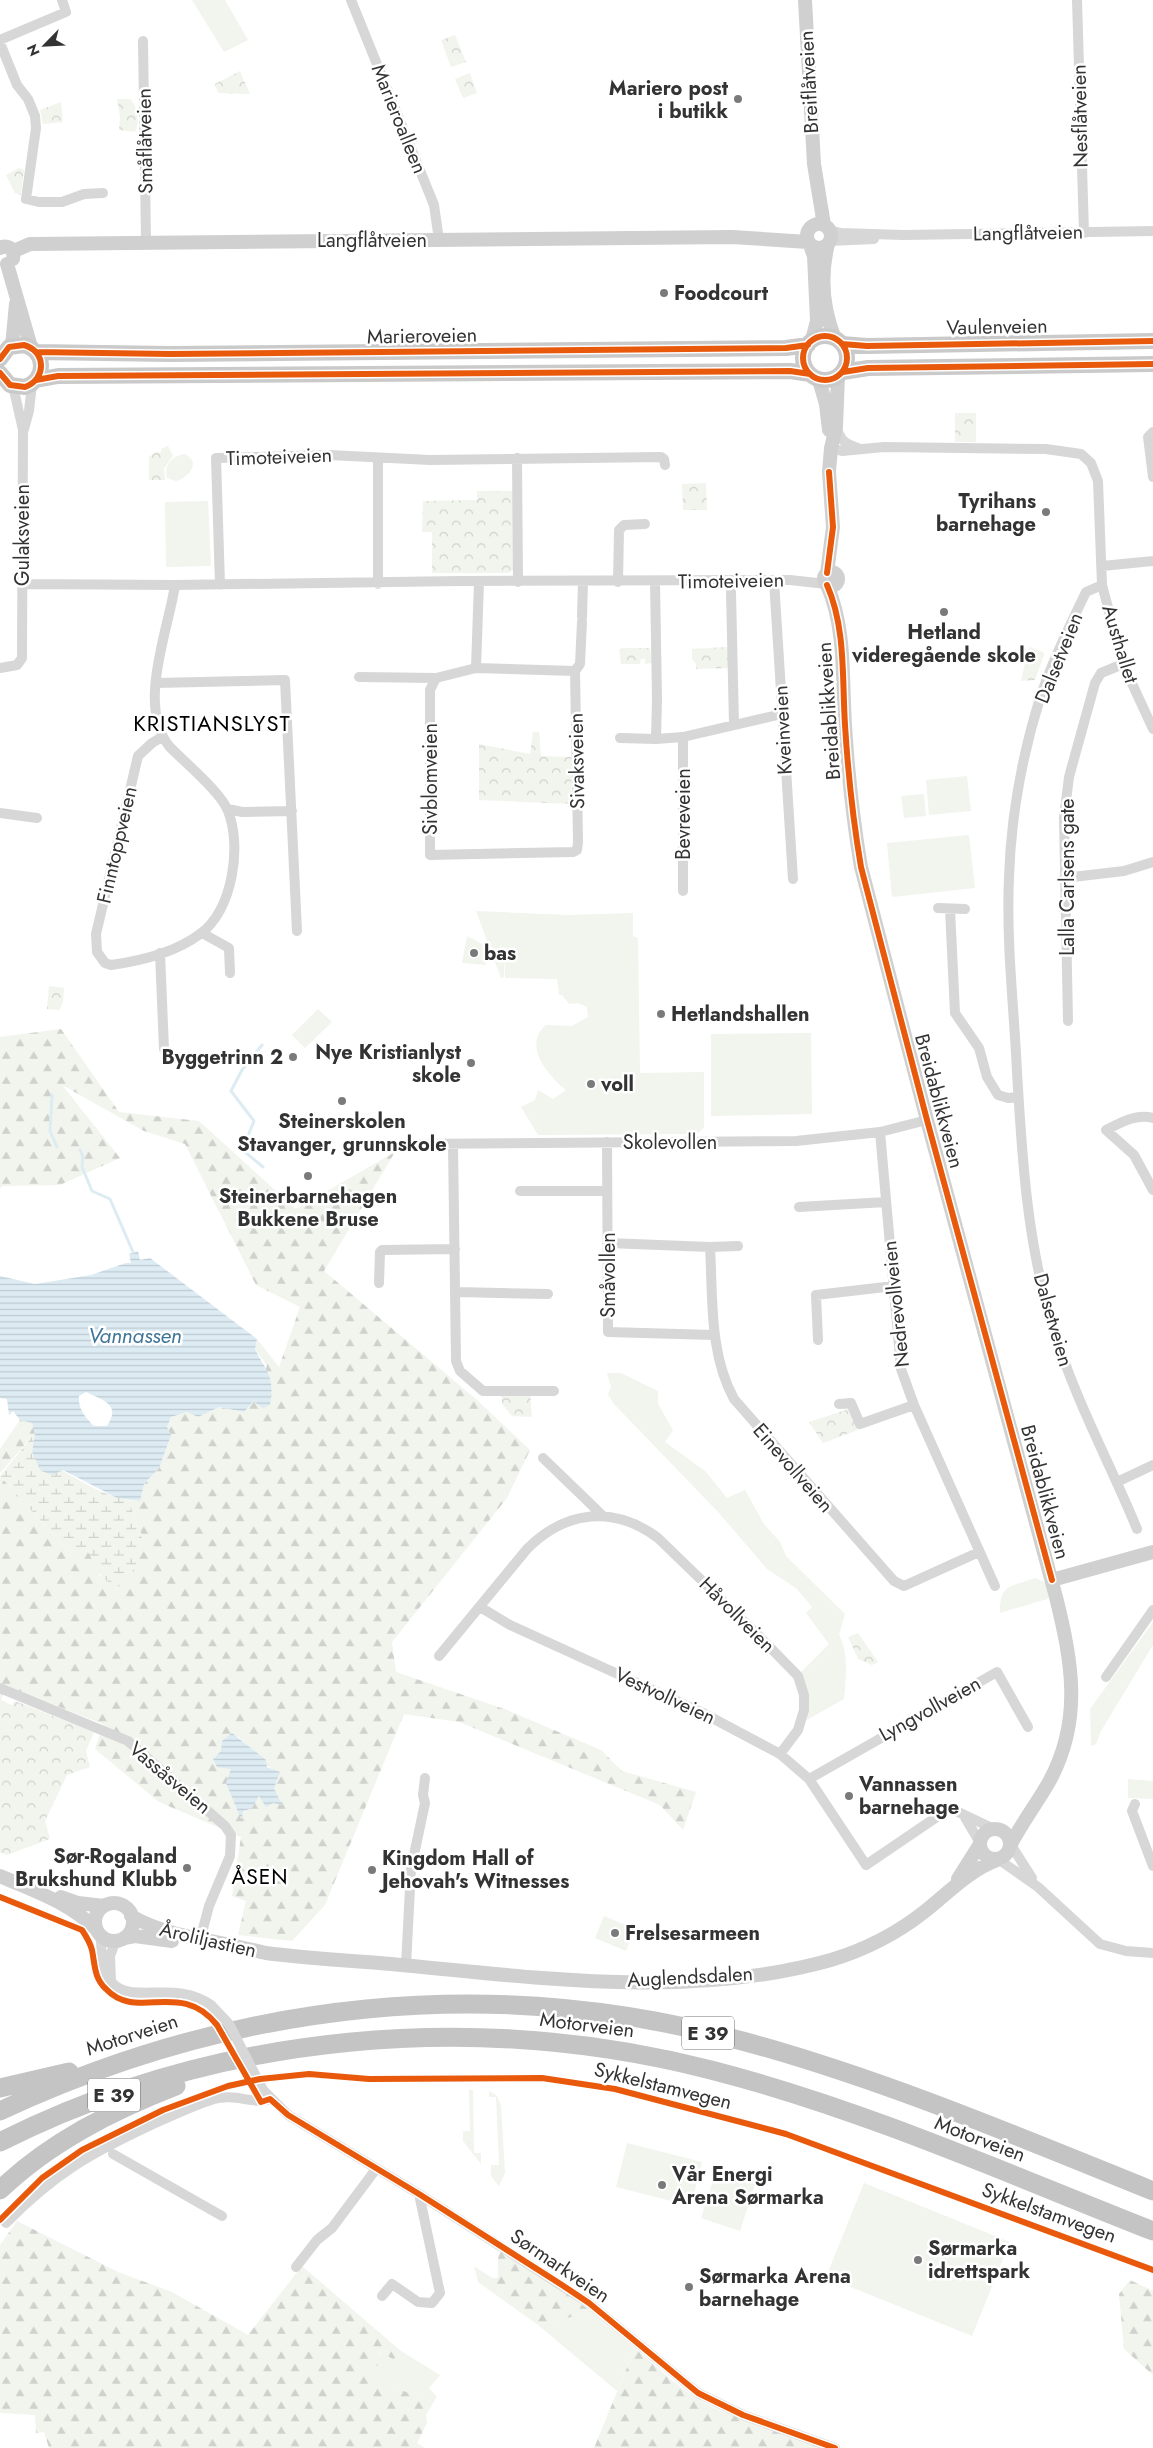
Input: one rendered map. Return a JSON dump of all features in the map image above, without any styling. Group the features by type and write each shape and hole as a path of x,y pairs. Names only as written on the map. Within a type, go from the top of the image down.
{"highway":[{"name":"Motorveien","path":"0,2111 66,2082 119,2062 188,2040 258,2024 351,2010 471,2004 527,2006 611,2014 745,2041 910,2096 1153,2191"},
{"name":"Motorveien","path":"0,2142 75,2108 143,2084 213,2065 293,2050 399,2038 471,2037 569,2044 637,2054 711,2070 775,2089 875,2122 1153,2231"},
{"name":"E 39","path":"0,2190 52,2149 117,2111 176,2086 257,2064 293,2050"},
{"name":"E 39","path":"0,2088 40,2077 119,2062"}],"main road":[{"name":"Breiflåtveien","path":"805,0 823,284 829,321 839,341"},
{"name":"Langflåtveien","path":"34,350 3,263 12,262 7,250 30,244 146,241 439,240 819,235"},
{"name":"Breiflåtveien","path":"810,343 817,321 814,256 819,235"},
{"name":"Langflåtveien","path":"4,352 17,301"},
{"path":"824,336 839,341 847,358 840,374 831,380 815,377 803,359 810,343 824,336"},
{"name":"Vaulenveien","path":"839,341 867,346 1153,341"},
{"name":"Marieroveien","path":"4,352 24,344 34,350 160,354 786,348 810,343"},
{"path":"34,350 42,365 34,382"},
{"name":"Vaulenveien","path":"840,374 868,368 1153,364"},
{"name":"Marieroveien","path":"4,379 25,387 34,382 58,376 790,371 815,377"},
{"name":"Breidablikkveien","path":"840,374 836,427 831,448 829,472 833,527 839,549 830,579 839,623 846,740 854,826 861,867 926,1120 1052,1580 1068,1648 1072,1675 1072,1707 1061,1758 1011,1844"},
{"name":"Breidablikkveien","path":"815,377 826,404 831,448"},
{"path":"1052,1580 1153,1552"},
{"name":"Breidablikkveien","path":"995,1829 1006,1826 1039,1798"},
{"path":"995,1829 1003,1831 1008,1836 1011,1844 1004,1857 998,1860 988,1858 982,1852 980,1843 988,1831 995,1829"},
{"name":"Auglendsdalen","path":"952,1887 980,1843"},
{"name":"Auglendsdalen","path":"266,1952 512,1977 682,1981 756,1975 831,1960 864,1948 909,1923 952,1887 986,1864 998,1860"},
{"path":"0,1876 55,1898 104,1906 117,1903 123,1906 132,1916 132,1928 120,1939 99,1933 87,1920 55,1898"},
{"path":"99,1933 96,1917 104,1906"},
{"name":"Åroliljastien","path":"132,1916 156,1929 200,1940 266,1952"},
{"name":"Åroliljastien","path":"120,1939 135,1936 248,1954 266,1952"}],"street":[{"path":"62,0 66,12 0,41 17,85 28,99 35,116 36,128 26,199 39,202 62,202 84,194 103,193"},
{"name":"Marieroalleen","path":"351,0 434,205 439,240"},
{"name":"Nesflåtveien","path":"1077,0 1084,233"},
{"name":"Småflåtveien","path":"143,40 146,241"},
{"name":"Langflåtveien","path":"819,235 872,240 903,235 1153,231"},
{"name":"Gulaksveien","path":"0,668 17,666 22,658 23,430 4,379"},
{"path":"23,430 29,411 34,382"},
{"path":"836,427 840,439 849,445 861,448"},
{"path":"1153,432 1148,437 1153,477"},
{"path":"831,448 842,452 861,448 1046,449 1081,454 1091,463 1096,471 1098,480 1102,585"},
{"name":"Timoteiveien","path":"220,585 216,458 363,455 378,459 661,458 664,459 665,465"},
{"path":"517,458 518,582"},
{"path":"378,459 378,584"},
{"path":"618,582 619,530 624,525 646,524"},
{"path":"1102,566 1153,561"},
{"name":"Timoteiveien","path":"22,584 220,585 808,581 830,579"},
{"name":"Kveinveien","path":"774,581 793,879"},
{"path":"476,668 479,582"},
{"name":"Sivaksveien","path":"576,850 578,822 575,671 580,664 582,582"},
{"name":"Timoteiveien","path":"655,582 656,739"},
{"path":"164,1049 160,953 184,944 202,933 220,911 234,864 235,848 228,810 162,737 154,707 156,683 175,585"},
{"name":"Austhallet","path":"1102,585 1123,664 1153,729"},
{"name":"Dalsetveien","path":"1102,585 1086,592 1042,694 1022,772 1011,842 1008,909 1018,1097 1032,1237 1052,1324 1072,1387 1137,1529"},
{"path":"731,592 734,725"},
{"name":"Lalla Carlsens gate","path":"1068,1021 1064,878 1066,794 1090,696 1101,673 1123,664"},
{"path":"359,677 436,678 476,668 575,671"},
{"name":"Sivblomveien","path":"436,678 430,690 429,716 430,855 551,854 576,850"},
{"path":"156,683 285,680 297,931"},
{"name":"Bevreveien","path":"620,738 683,738 782,714"},
{"name":"Finntoppveien","path":"160,953 118,964 104,963 96,952 96,934 138,756 152,743 162,737"},
{"name":"Bevreveien","path":"682,891 683,738"},
{"path":"228,810 242,812 292,811"},
{"path":"0,813 37,818"},
{"path":"1064,878 1124,870 1153,862"},
{"path":"938,908 965,909"},
{"path":"950,909 956,1013 979,1048 987,1077 998,1095 1008,1098 1018,1097"},
{"path":"202,933 229,948 230,973"},
{"path":"1153,1118 1141,1116 1106,1130 1134,1155 1153,1190"},
{"name":"Skolevollen","path":"411,1144 796,1141 880,1132 926,1120"},
{"name":"Nedrevollveien","path":"880,1132 901,1369 914,1405 995,1586"},
{"name":"Småvollen","path":"607,1142 608,1332 714,1335"},
{"path":"453,1144 456,1361 460,1371 468,1380 483,1391 554,1391"},
{"path":"520,1190 607,1190"},
{"path":"799,1208 886,1202"},
{"path":"608,1243 710,1247 738,1246"},
{"name":"Einevollveien","path":"710,1247 714,1335 725,1383 734,1399 894,1581 904,1586 980,1552"},
{"path":"380,1283 382,1250 454,1249"},
{"path":"818,1340 816,1295 894,1286"},
{"path":"456,1292 548,1294"},
{"path":"839,1404 851,1403 860,1424 914,1405"},
{"path":"543,1458 602,1515"},
{"path":"1116,1482 1153,1465"},
{"name":"Håvollveien","path":"480,1607 527,1548 542,1535 573,1520 602,1515 625,1520 643,1528 658,1538 798,1676 804,1695 804,1710 798,1730 780,1754"},
{"path":"439,1656 480,1607"},
{"name":"Vestvollveien","path":"480,1607 510,1625 701,1712 780,1754 809,1778 866,1865 939,1815 954,1810 963,1814"},
{"path":"1106,1677 1153,1610"},
{"name":"Lyngvollveien","path":"809,1778 997,1672 1028,1727"},
{"name":"Vassåsveien","path":"0,1688 128,1741 225,1826 231,1835 230,1856 210,1906 200,1940"},
{"path":"406,1965 411,1869 425,1803 423,1795 425,1778"},
{"path":"1135,1804 1132,1811 1153,1866"},
{"path":"963,1814 995,1829"},
{"path":"963,1814 980,1843"},
{"path":"1011,1844 1021,1864 1038,1887"},
{"path":"998,1860 1038,1887 1100,1944 1126,1951 1153,1953"},
{"path":"99,1933 104,1973 111,1981"},
{"path":"111,1981 110,1956 120,1939"},
{"name":"Sørmarkveien","path":"111,1981 120,1989 130,1992 182,1992 195,1995 211,2005 229,2024 263,2090 288,2115 419,2194 589,2303 698,2393 743,2415 835,2448"},
{"path":"6,2223 45,2185 100,2149 214,2099 232,2096 261,2102 270,2099"},
{"path":"113,2154 222,2216"},
{"path":"296,2267 317,2240 332,2228 376,2169"},
{"path":"382,2296 392,2284 423,2303 432,2303 440,2293 419,2194"}],"green space":[{"path":"192,0 225,0 248,40 224,52"},
{"path":"455,35 466,62 451,67 441,40"},
{"path":"240,71 250,94 218,93 215,84"},
{"path":"470,73 477,93 463,98 455,79"},
{"path":"117,99 130,99 135,106 138,119 135,132 119,130 120,117"},
{"path":"61,102 63,122 43,124 40,110"},
{"path":"19,168 24,170 21,195 15,193 6,175"},
{"path":"955,413 976,413 976,442 955,442"},
{"path":"168,446 173,456 164,468 165,480 149,480 149,457 156,452 161,453 161,449"},
{"path":"184,454 192,461 192,469 176,481 167,478 167,466 172,459"},
{"path":"706,483 707,510 683,510 682,484"},
{"path":"477,491 514,491 514,569 509,573 432,573 432,532 422,532 423,501 477,500"},
{"path":"208,501 211,566 166,567 165,502"},
{"path":"727,647 730,655 730,668 696,669 696,664 692,659 692,649"},
{"path":"1029,647 1043,652 1044,655 1035,680 1021,681"},
{"path":"650,648 652,663 645,664 645,659 641,659 640,664 621,664 619,649"},
{"path":"533,732 539,732 541,756 571,757 572,804 479,800 479,744 530,754"},
{"path":"967,776 971,811 929,815 926,780"},
{"path":"924,794 926,816 904,818 901,796"},
{"path":"969,835 975,888 892,897 887,843"},
{"path":"476,911 568,915 633,913 633,936 638,938 640,1073 704,1072 704,1128 697,1134 538,1135 521,1107 535,1100 538,1090 553,1099 566,1090 545,1069 540,1060 536,1042 539,1033 546,1025 572,1026 588,1017 587,1007 578,1003 569,1004 562,995 559,995 557,979 505,978 505,950 504,977 501,978"},
{"name":"bas","path":"467,936 482,944 486,965 462,963"},
{"path":"49,986 64,988 63,1002 59,1010 47,1009"},
{"path":"318,1009 332,1022 305,1048 292,1035"},
{"path":"61,1029 119,1112 199,1121 296,1209 395,1152 324,1271 477,1400 530,1450 507,1498 392,1642 396,1672 507,1710 601,1750 622,1771 696,1792 683,1830 660,1805 459,1722 404,1714 325,1905 292,1941 238,1935 246,1901 232,1896 241,1837 159,1802 95,1749 103,1724 0,1684 0,1476 62,1544 72,1547 85,1547 94,1561 100,1577 142,1536 128,1500 140,1501 144,1484 159,1468 167,1427 171,1417 187,1412 198,1417 219,1407 244,1412 267,1366 255,1349 257,1339 279,1367 300,1307 256,1285 185,1144 144,1131 62,1085 120,1158 60,1185 2,1186 0,1189 0,1037","holes":["238,1736 274,1771 274,1788 251,1804 241,1819 232,1769 213,1759"]},
{"path":"811,1033 812,1114 711,1116 711,1034"},
{"path":"607,1373 621,1373 658,1391 658,1404 673,1430 665,1442 705,1471 727,1498 745,1490 764,1524 780,1542 786,1556 845,1614 839,1635 846,1658 844,1699 807,1720 809,1694 801,1672 829,1644 806,1613 812,1607 797,1589 767,1569 719,1513 613,1403 608,1394 611,1387"},
{"path":"530,1393 532,1417 512,1416 502,1404 501,1394"},
{"path":"849,1409 858,1430 823,1443 809,1422"},
{"path":"20,1420 32,1423 35,1433 0,1473 0,1449"},
{"path":"35,1433 32,1452 102,1492 128,1500 142,1536 136,1566 121,1587 102,1577 85,1547 72,1547 62,1544 0,1476"},
{"path":"1035,1578 1046,1583 1050,1598 1000,1613 1000,1603 1004,1591 1012,1586"},
{"path":"1153,1622 1153,1645 1101,1731 1096,1744 1091,1746 1090,1709"},
{"path":"858,1633 878,1662 872,1665 858,1659 848,1637"},
{"path":"0,1690 4,1691 1,1700 12,1705 15,1701 94,1732 86,1751 90,1767 67,1775 45,1821 50,1839 7,1855 0,1852"},
{"path":"1128,1779 1153,1781 1153,1799 1128,1798"},
{"name":"Frelsesarmeen","path":"604,1916 635,1929 626,1951 595,1938"},
{"path":"469,2090 473,2090 474,2153 481,2153 481,2164 463,2141 463,2131 470,2131"},
{"path":"489,2091 497,2096 501,2105 505,2173 499,2186 491,2176 491,2165 499,2165 496,2097 489,2097"},
{"path":"627,2143 702,2162 691,2206 616,2187"},
{"path":"717,2168 756,2181 740,2231 701,2218"},
{"name":"Sørmarka idrettspark","path":"864,2183 1010,2242 972,2336 826,2277"},
{"path":"17,2221 118,2272 172,2292 248,2335 302,2266 401,2351 398,2357 393,2359 380,2352 381,2362 370,2372 360,2373 433,2403 426,2415 427,2423 417,2443 425,2448 49,2448 44,2432 36,2433 35,2415 0,2413 0,2245"},
{"path":"501,2251 546,2279 592,2312 538,2325 478,2282 474,2266 492,2278 498,2278 498,2258"},
{"path":"1130,2280 1153,2291 1153,2375 1124,2349 1119,2294"},
{"path":"592,2312 635,2348 617,2391 538,2325"},
{"path":"635,2348 660,2370 705,2403 751,2422 829,2448 594,2448"},
{"path":"382,2351 398,2357 401,2351 440,2375 429,2388 437,2397 433,2403 359,2373 373,2369"}],"water":[{"name":"Vannassen","path":"138,1251 140,1260 150,1258 257,1339 255,1349 271,1381 270,1405 263,1408 253,1401 244,1412 219,1407 198,1417 187,1412 171,1417 167,1427 171,1435 159,1468 144,1484 140,1501 117,1498 63,1470 53,1475 41,1471 32,1452 35,1433 32,1423 20,1420 13,1411 9,1415 7,1399 0,1398 0,1276 35,1284 91,1275 131,1263 129,1254","holes":["86,1392 104,1400 111,1408 111,1419 107,1426 94,1426 85,1416 81,1409 79,1396"]},
{"path":"232,1733 266,1760 267,1767 280,1772 274,1788 282,1805 273,1803 266,1807 259,1796 252,1808 244,1811 241,1819 226,1783 231,1769 217,1767 213,1759 221,1751 222,1741"}],"waterway":[{"path":"262,1045 242,1070 231,1091 254,1121 245,1143 245,1152 263,1167"},
{"path":"52,1095 50,1131 57,1147"},
{"path":"80,1150 83,1157 82,1167 92,1191 110,1199 133,1252"}],"cycle path":[{"path":"821,336 829,336 841,342 847,358 841,374 829,380 821,380 809,374 803,362 803,354 809,342 821,336"},
{"path":"842,344 867,346 1153,341"},
{"path":"0,359 9,347 24,345 37,353 41,365 37,378 25,387 10,385 0,373"},
{"path":"36,352 170,354 786,348 808,345"},
{"path":"843,372 868,368 1153,364"},
{"path":"36,380 58,376 790,371 810,374"},
{"path":"827,573 833,527 829,472"},
{"path":"827,585 833,601 840,636 848,761 861,867 927,1120 1052,1580"},
{"path":"0,1897 82,1930 91,1947 99,1980 106,1989 118,1998 131,2002 174,2002 188,2005 203,2012 217,2025 261,2102 270,2099 288,2115 419,2194 562,2285 589,2303 698,2393 743,2415 835,2448"},
{"name":"Sykkelstamvegen","path":"0,2220 42,2178 82,2150 163,2110 228,2086 260,2079 309,2074 369,2079 542,2078 615,2089 786,2134 1153,2270"}],"place":[{"name":"Mariero post i butikk","path":"738,99"},
{"name":"Foodcourt","path":"664,293"},
{"name":"Tyrihans barnehage","path":"1046,512"},
{"name":"Hetland videregående skole","path":"944,612"},
{"name":"bas","path":"474,953"},
{"name":"Hetlandshallen","path":"661,1014"},
{"name":"Byggetrinn 2","path":"293,1057"},
{"name":"Nye Kristianlyst skole","path":"471,1063"},
{"name":"voll","path":"591,1084"},
{"name":"Steinerskolen Stavanger, grunnskole","path":"342,1101"},
{"name":"Steinerbarnehagen Bukkene Bruse","path":"308,1176"},
{"name":"Vannassen barnehage","path":"849,1796"},
{"name":"Sør-Rogaland Brukshund Klubb","path":"187,1868"},
{"name":"Kingdom Hall of Jehovah's Witnesses","path":"372,1870"},
{"name":"Frelsesarmeen","path":"615,1933"},
{"name":"Vår Energi Arena Sørmarka","path":"662,2185"},
{"name":"Sørmarka idrettspark","path":"918,2260"},
{"name":"Sørmarka Arena barnehage","path":"689,2287"}],"district":[{"name":"KRISTIANSLYST","path":"212,723"},
{"name":"ÅSEN","path":"260,1877"}]}
